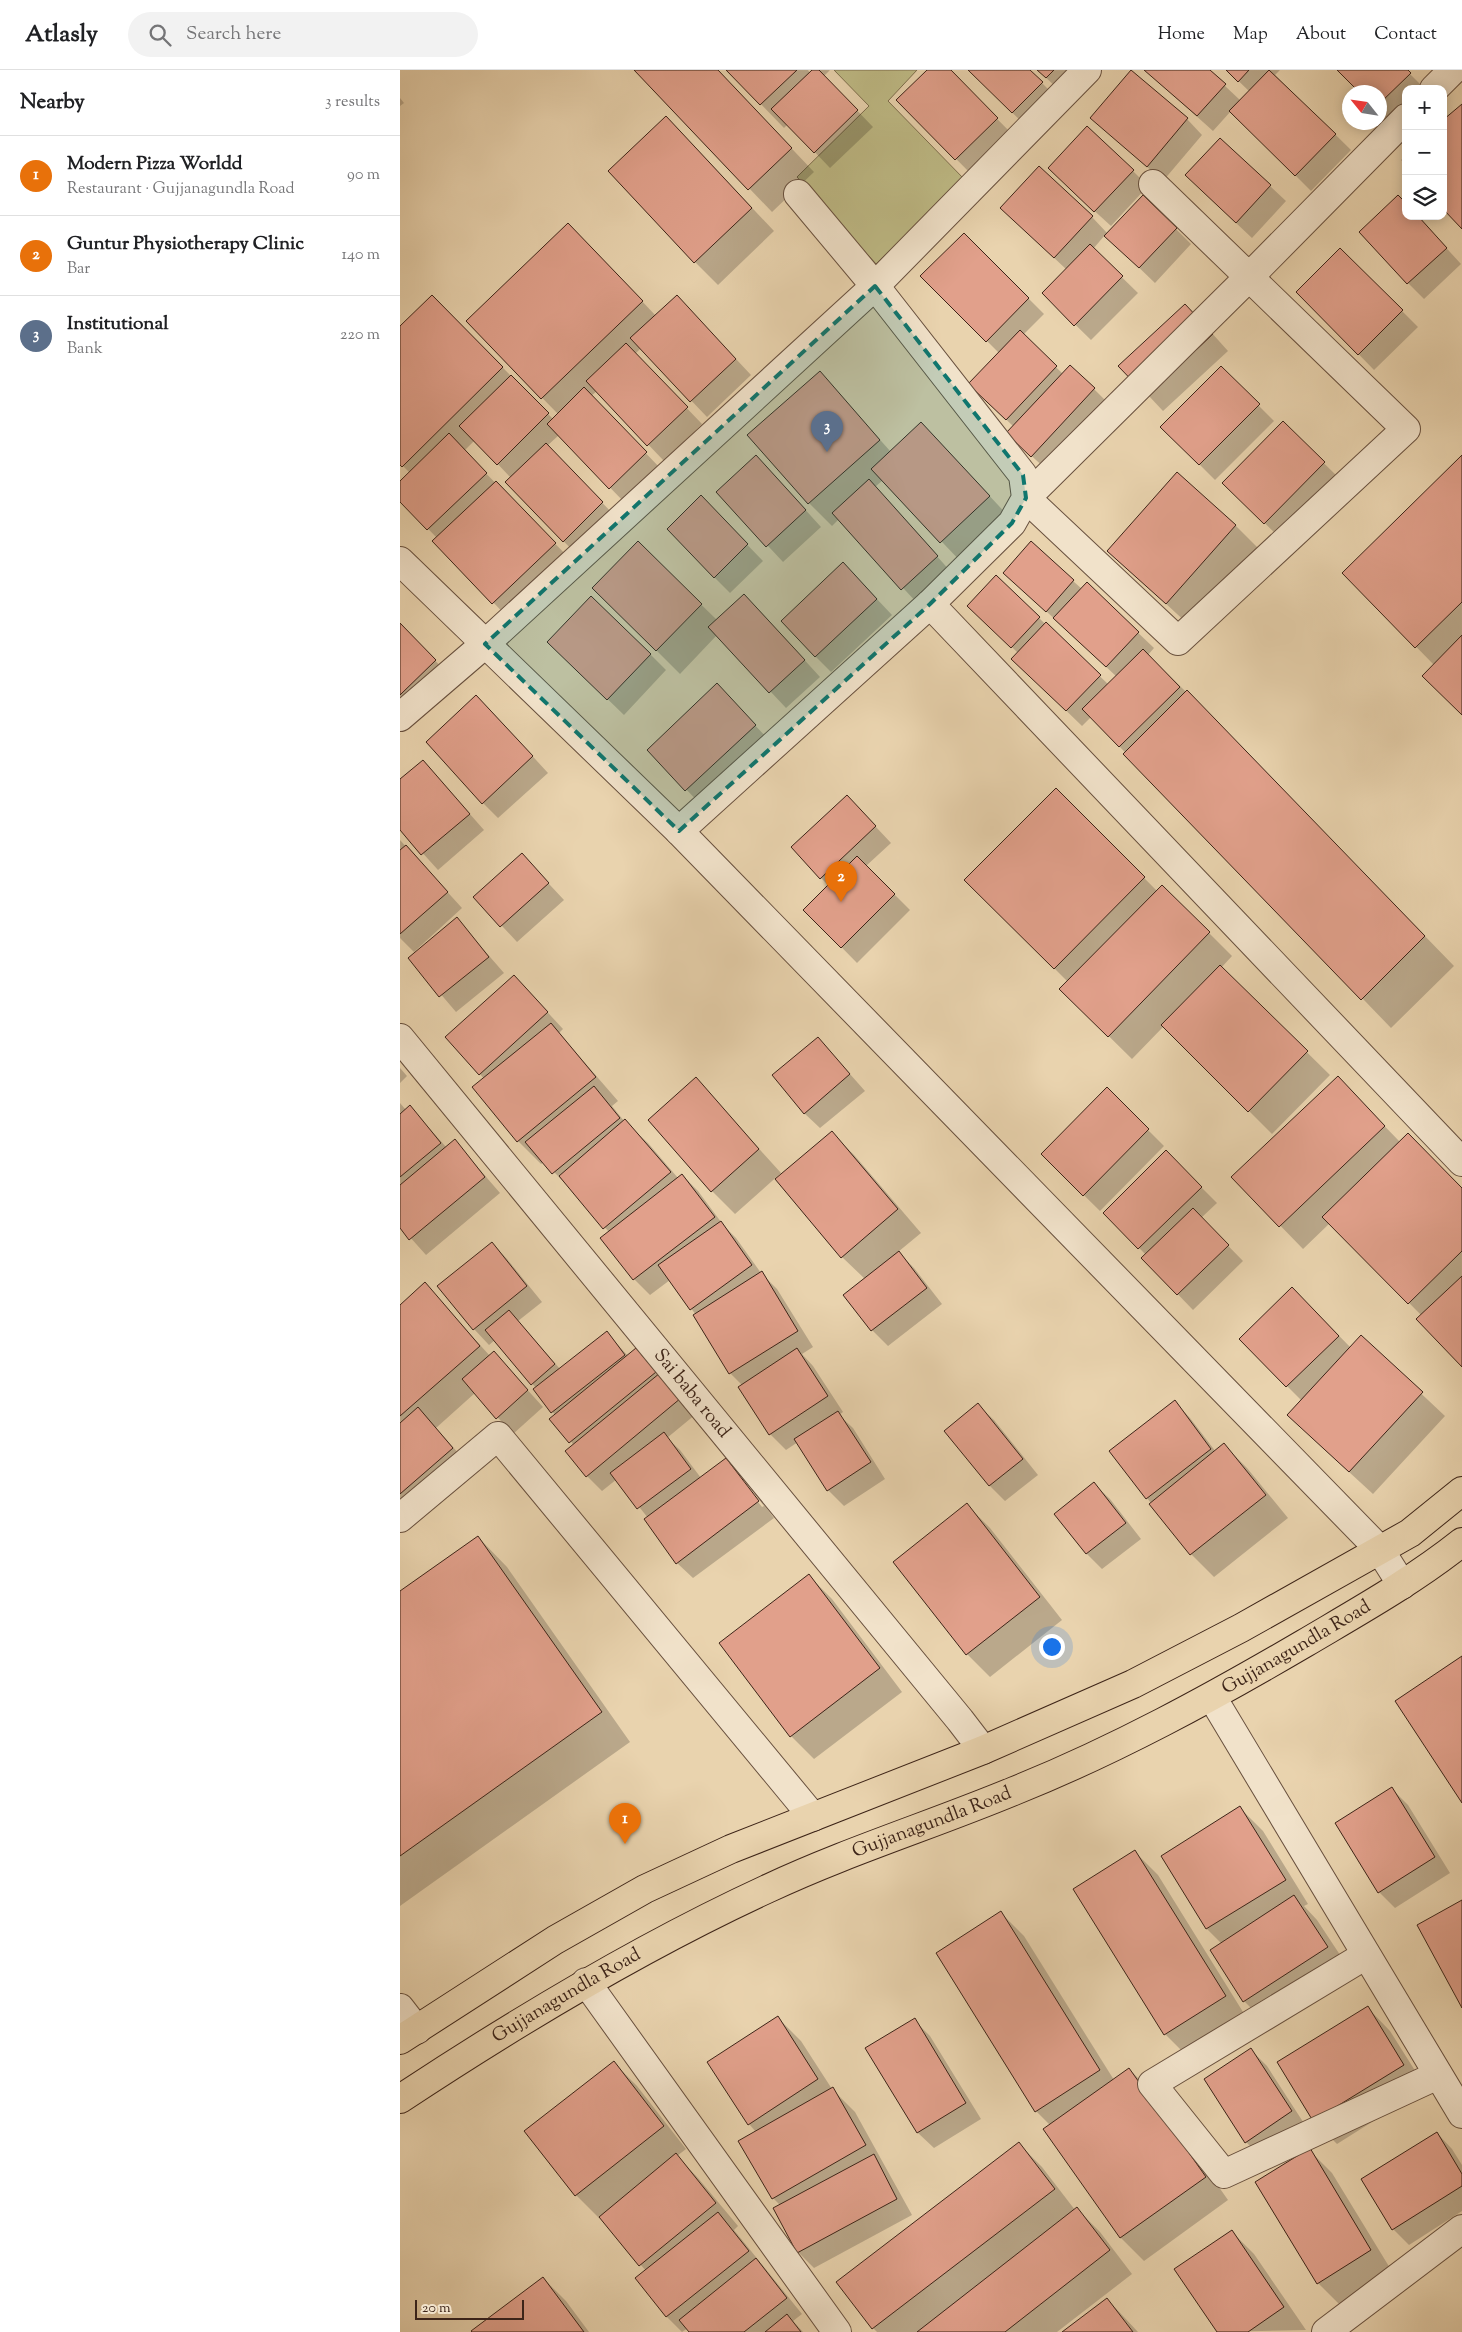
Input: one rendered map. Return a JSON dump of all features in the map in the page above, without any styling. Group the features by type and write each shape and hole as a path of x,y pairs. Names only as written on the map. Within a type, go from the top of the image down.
{"main road":[{"path":"408,2035 555,1940 645,1890 731,1849 983,1750 1133,1684 1241,1628 1410,1533 1462,1492"},
{"name":"Gujjanagundla Road","path":"400,2099 586,1982 671,1936 767,1889 846,1854 1014,1791 1117,1746 1212,1697 1402,1586 1461,1545"}],"street":[{"path":"400,717 485,644 875,286 1087,70"},
{"path":"1438,85 1452,70"},
{"path":"679,831 930,604 1012,523 1026,498 1402,122"},
{"path":"798,194 875,286 1024,475 1026,498 1178,641 1406,429 1153,184"},
{"path":"400,561 679,831 1380,1550 1402,1586"},
{"path":"930,604 1462,1162"},
{"name":"Sai baba road","path":"400,1038 983,1750"},
{"path":"400,1518 498,1436 812,1817"},
{"path":"1212,1697 1462,2114"},
{"path":"1366,1955 1152,2084 1224,2174 1438,2075"},
{"path":"586,1982 837,2332"},
{"path":"400,2008 408,2035"},
{"path":"1326,2332 1462,2229"}],"highlighted area":[{"path":"875,286 1023,475 1026,498 1012,523 930,604 679,831 485,644"}],"shaded area":[{"path":"834,70 917,70 888,101 964,179 876,264 797,177 869,106"}],"building":[{"path":"634,70 718,70 792,148 748,190"},
{"path":"726,70 797,70 760,105"},
{"path":"812,70 819,70 858,110 814,153 771,109"},
{"path":"927,70 951,70 998,118 955,160 896,100"},
{"path":"968,70 1030,70 1043,82 1012,113"},
{"path":"1037,70 1054,70 1046,78"},
{"path":"1131,70 1188,118 1147,167 1090,118"},
{"path":"1144,70 1210,70 1226,84 1197,116"},
{"path":"1226,70 1249,70 1238,82"},
{"path":"1269,70 1336,134 1295,176 1229,111"},
{"path":"1337,70 1408,70 1411,73 1387,96 1387,85 1352,85"},
{"path":"1462,104 1462,229 1447,213 1447,117"},
{"path":"666,116 752,208 694,263 608,171"},
{"path":"1087,126 1134,170 1094,212 1048,168"},
{"path":"1220,138 1271,185 1236,223 1185,175"},
{"path":"1039,166 1093,216 1054,258 1000,208"},
{"path":"1143,195 1177,228 1139,268 1104,236"},
{"path":"1398,195 1402,199 1402,220 1422,220 1447,248 1407,284 1359,232"},
{"path":"568,223 643,301 541,399 466,321"},
{"path":"964,233 1029,298 986,342 920,276"},
{"path":"1090,244 1123,276 1074,326 1042,293"},
{"path":"1340,248 1403,310 1358,355 1296,292"},
{"path":"432,295 503,367 402,467 400,465 400,326"},
{"path":"677,295 736,359 690,402 630,338"},
{"path":"1185,304 1213,334 1147,396 1118,366"},
{"path":"1020,330 1057,366 1006,420 968,384"},
{"path":"626,343 688,407 647,446 586,381"},
{"path":"1070,365 1095,388 1031,457 1006,433"},
{"path":"1221,366 1260,404 1199,465 1160,427"},
{"path":"820,371 880,440 808,504 747,435"},
{"path":"511,375 549,413 497,465 459,426"},
{"path":"584,387 647,452 609,489 547,424"},
{"path":"1283,421 1325,462 1264,524 1222,483"},
{"path":"921,422 990,496 940,543 871,469"},
{"path":"449,433 487,473 427,530 400,502 400,481"},
{"path":"546,443 603,502 563,542 505,482"},
{"path":"756,455 806,510 766,547 716,492"},
{"path":"1462,455 1462,602 1415,648 1342,573"},
{"path":"1177,472 1236,525 1166,604 1107,551"},
{"path":"869,479 938,556 901,590 832,513"},
{"path":"496,481 556,543 492,604 432,541"},
{"path":"701,495 748,544 714,578 667,529"},
{"path":"638,541 702,604 656,651 592,588"},
{"path":"1031,541 1074,580 1046,612 1003,573"},
{"path":"843,562 877,599 815,657 781,621"},
{"path":"996,575 1040,617 1011,648 967,606"},
{"path":"1087,582 1139,632 1106,667 1053,618"},
{"path":"744,594 805,660 769,693 708,627"},
{"path":"591,596 651,654 607,700 547,642"},
{"path":"1046,622 1101,675 1066,711 1011,659"},
{"path":"400,623 436,660 400,695"},
{"path":"1462,635 1462,715 1422,676"},
{"path":"1143,649 1180,687 1119,747 1082,709"},
{"path":"717,683 756,725 685,791 647,750"},
{"path":"1187,690 1425,936 1361,1000 1123,754"},
{"path":"476,695 533,756 482,804 426,742"},
{"path":"423,760 470,814 421,855 400,830 400,779"},
{"path":"1056,788 1145,877 1054,969 964,880"},
{"path":"847,795 876,826 820,879 791,847"},
{"path":"406,845 448,892 400,934 400,850"},
{"path":"522,853 549,883 500,927 473,897"},
{"path":"857,856 895,894 841,948 803,910"},
{"path":"1162,885 1210,932 1108,1037 1059,989"},
{"path":"457,917 489,957 439,997 408,958"},
{"path":"1220,965 1308,1051 1248,1112 1161,1025"},
{"path":"514,975 548,1012 479,1075 445,1037"},
{"path":"551,1023 596,1077 517,1142 472,1087"},
{"path":"818,1037 850,1074 804,1114 772,1075"},
{"path":"1338,1076 1385,1126 1279,1227 1231,1177"},
{"path":"696,1077 759,1149 711,1192 648,1120"},
{"path":"594,1086 620,1118 552,1174 525,1142"},
{"path":"1107,1087 1149,1129 1083,1196 1041,1154"},
{"path":"410,1105 441,1143 400,1177 400,1114"},
{"path":"625,1119 671,1172 603,1229 559,1176"},
{"path":"832,1131 898,1209 841,1258 775,1179"},
{"path":"1408,1133 1462,1188 1462,1251 1408,1304 1322,1217"},
{"path":"455,1139 485,1177 409,1240 400,1228 400,1185"},
{"path":"1166,1150 1202,1187 1138,1249 1103,1213"},
{"path":"682,1174 715,1217 633,1280 600,1238"},
{"path":"1193,1208 1229,1245 1177,1295 1141,1258"},
{"path":"721,1221 752,1265 690,1310 658,1265"},
{"path":"492,1242 527,1286 473,1330 437,1286"},
{"path":"899,1251 927,1288 871,1331 843,1295"},
{"path":"762,1271 798,1331 729,1374 693,1315"},
{"path":"1462,1276 1462,1367 1416,1319"},
{"path":"425,1282 480,1346 400,1416 400,1305"},
{"path":"1292,1287 1339,1336 1286,1387 1239,1339"},
{"path":"509,1310 555,1364 531,1385 485,1330"},
{"path":"607,1331 625,1355 551,1413 533,1389"},
{"path":"1361,1335 1423,1392 1349,1472 1287,1415"},
{"path":"636,1348 656,1372 569,1443 549,1419"},
{"path":"797,1348 828,1396 769,1435 738,1387"},
{"path":"494,1351 528,1390 496,1419 462,1379"},
{"path":"660,1373 681,1398 586,1477 565,1451"},
{"path":"1175,1400 1211,1449 1146,1499 1109,1451"},
{"path":"978,1403 1023,1459 989,1486 944,1431"},
{"path":"418,1407 453,1448 400,1494 400,1423"},
{"path":"838,1411 871,1462 827,1491 794,1439"},
{"path":"664,1432 691,1469 637,1509 610,1473"},
{"path":"1224,1443 1266,1495 1190,1555 1149,1504"},
{"path":"726,1458 759,1501 676,1564 644,1519"},
{"path":"1094,1482 1126,1523 1086,1554 1054,1514"},
{"path":"967,1503 1040,1597 966,1655 893,1562"},
{"path":"478,1536 602,1712 400,1856 400,1591"},
{"path":"809,1574 880,1668 790,1737 719,1643"},
{"path":"1462,1656 1462,1803 1395,1701"},
{"path":"1392,1787 1435,1857 1378,1893 1335,1823"},
{"path":"1240,1806 1286,1880 1206,1929 1161,1856"},
{"path":"1135,1850 1226,1996 1164,2035 1073,1889"},
{"path":"1294,1895 1328,1947 1243,2002 1210,1950"},
{"path":"1462,1900 1462,2008 1417,1925"},
{"path":"1001,1911 1100,2070 1035,2112 936,1953"},
{"path":"1368,2006 1404,2065 1313,2121 1277,2062"},
{"path":"778,2016 818,2079 748,2125 707,2062"},
{"path":"915,2018 966,2103 917,2133 865,2048"},
{"path":"1251,2048 1292,2111 1245,2143 1204,2079"},
{"path":"614,2061 664,2126 575,2196 524,2131"},
{"path":"1129,2068 1206,2177 1120,2238 1043,2129"},
{"path":"833,2087 866,2145 772,2199 738,2141"},
{"path":"1437,2132 1462,2174 1462,2186 1392,2230 1361,2179"},
{"path":"1019,2142 1055,2189 872,2329 836,2282"},
{"path":"1310,2148 1371,2250 1317,2284 1255,2182"},
{"path":"676,2153 716,2203 639,2266 599,2217"},
{"path":"874,2154 897,2199 797,2253 773,2208"},
{"path":"1077,2207 1110,2250 1005,2332 917,2332"},
{"path":"718,2212 749,2251 666,2317 635,2278"},
{"path":"1232,2230 1284,2307 1248,2332 1217,2332 1174,2269"},
{"path":"756,2258 787,2298 744,2332 689,2332 679,2320"},
{"path":"543,2277 584,2332 471,2331"},
{"path":"1107,2298 1133,2332 1062,2332"},
{"path":"787,2314 801,2332 765,2332"}],"place":[{"name":"Institutional","path":"827,452"},
{"name":"Guntur Physiotherapy Clinic","path":"841,902"},
{"name":"Modern Pizza Worldd","path":"625,1844"}]}
